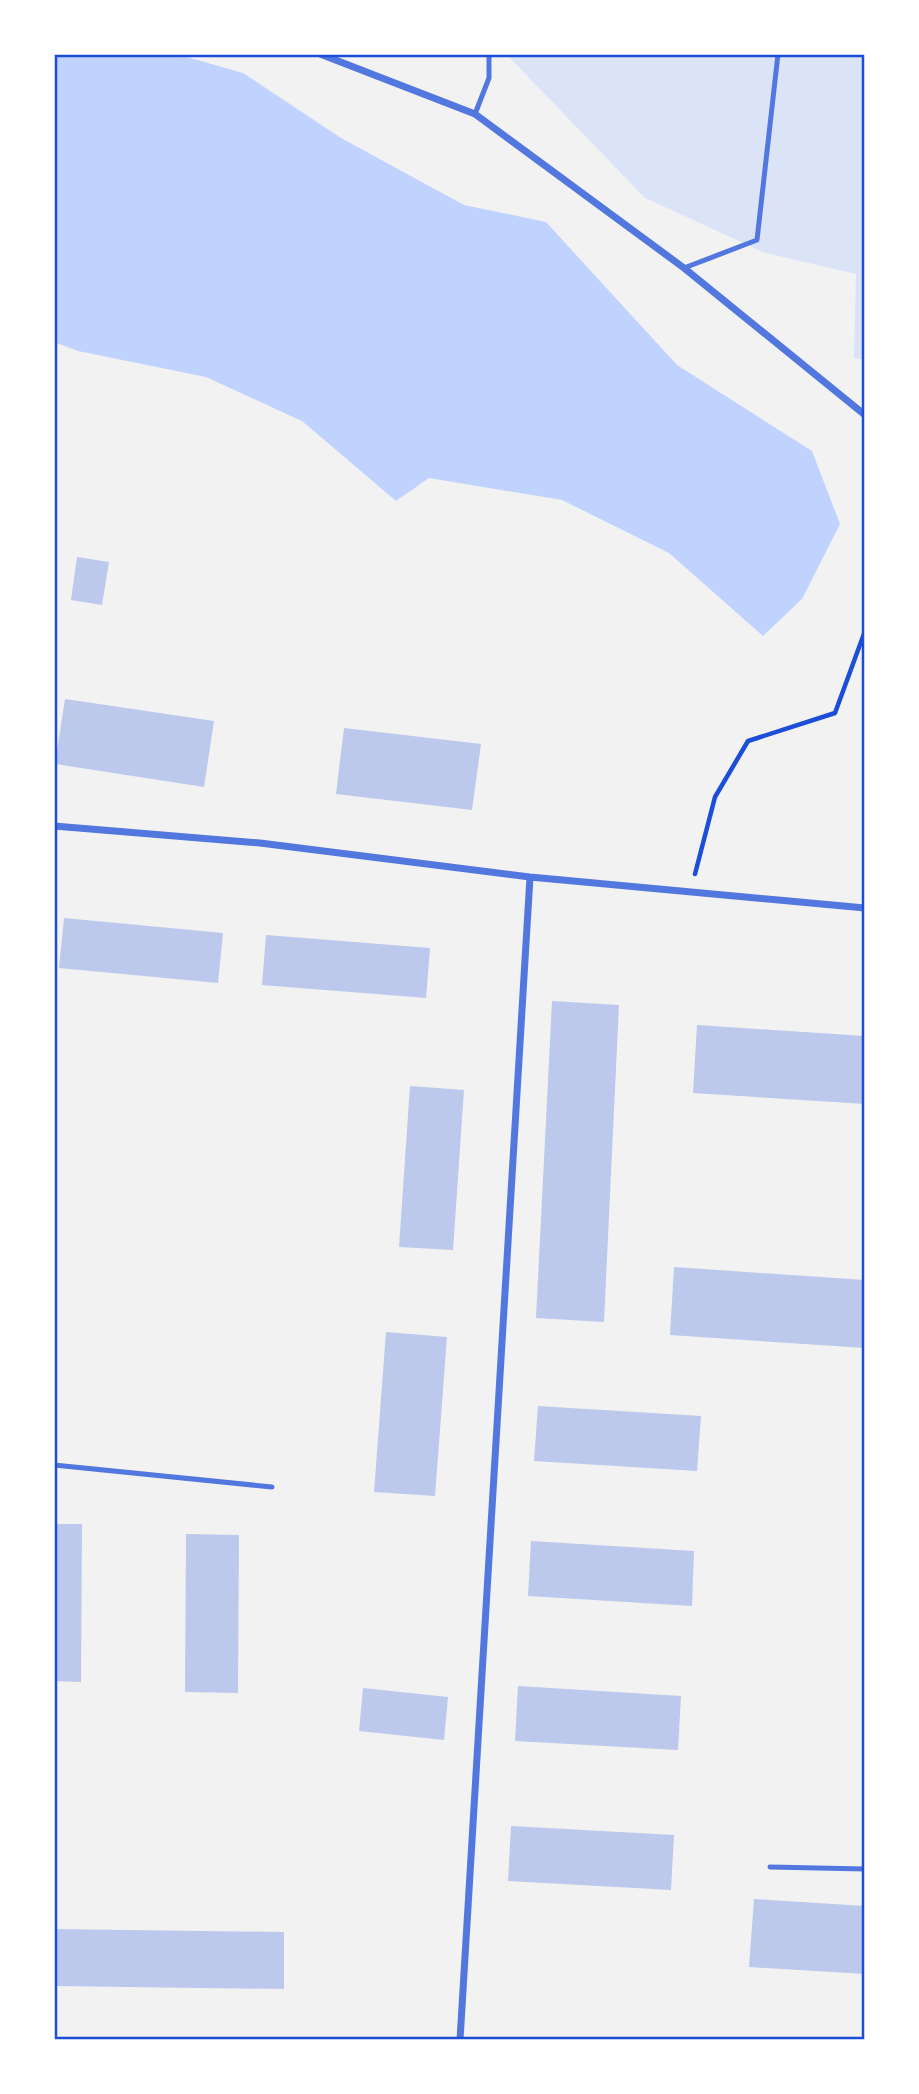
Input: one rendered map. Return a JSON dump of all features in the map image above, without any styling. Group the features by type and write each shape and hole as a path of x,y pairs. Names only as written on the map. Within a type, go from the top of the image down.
{"street":[{"path":"320,54 475,114 684,268 865,415"},
{"path":"54,826 260,843 530,877 865,908"},
{"path":"460,2040 530,877"}],"lane":[{"path":"475,114 489,78 489,54"},
{"path":"684,268 757,240 778,54"},
{"path":"54,1465 272,1487"},
{"path":"770,1867 865,1869"}],"path":[{"path":"690,892 715,797 748,741 835,713 865,631"}],"shaded area":[{"path":"506,54 865,54 865,360 854,358 856,274 765,253 645,198"}],"water":[{"path":"60,54 176,54 243,73 341,138 464,205 546,222 677,365 812,451 840,524 802,599 763,636 669,553 562,500 429,478 396,501 302,421 206,377 78,351 54,342 54,62"}],"building":[{"path":"77,557 109,562 102,605 71,600"},
{"path":"65,699 214,721 204,787 55,764"},
{"path":"344,728 481,744 472,810 336,794"},
{"path":"64,918 223,933 218,983 59,968"},
{"path":"266,935 430,948 426,998 262,985"},
{"path":"552,1001 619,1005 604,1322 536,1318"},
{"path":"697,1025 865,1036 865,1104 693,1093"},
{"path":"410,1086 464,1090 453,1250 399,1247"},
{"path":"674,1267 865,1280 865,1348 670,1335"},
{"path":"386,1332 447,1337 435,1496 374,1492"},
{"path":"538,1406 701,1416 697,1471 534,1461"},
{"path":"54,1524 82,1524 81,1682 54,1681"},
{"path":"186,1534 239,1535 238,1693 185,1692"},
{"path":"531,1541 694,1551 692,1606 528,1596"},
{"path":"518,1686 681,1696 678,1750 515,1741"},
{"path":"363,1688 448,1697 444,1740 359,1731"},
{"path":"511,1826 674,1835 671,1890 508,1881"},
{"path":"754,1899 865,1906 865,1974 749,1967"},
{"path":"54,1929 284,1932 284,1989 54,1986"}]}
